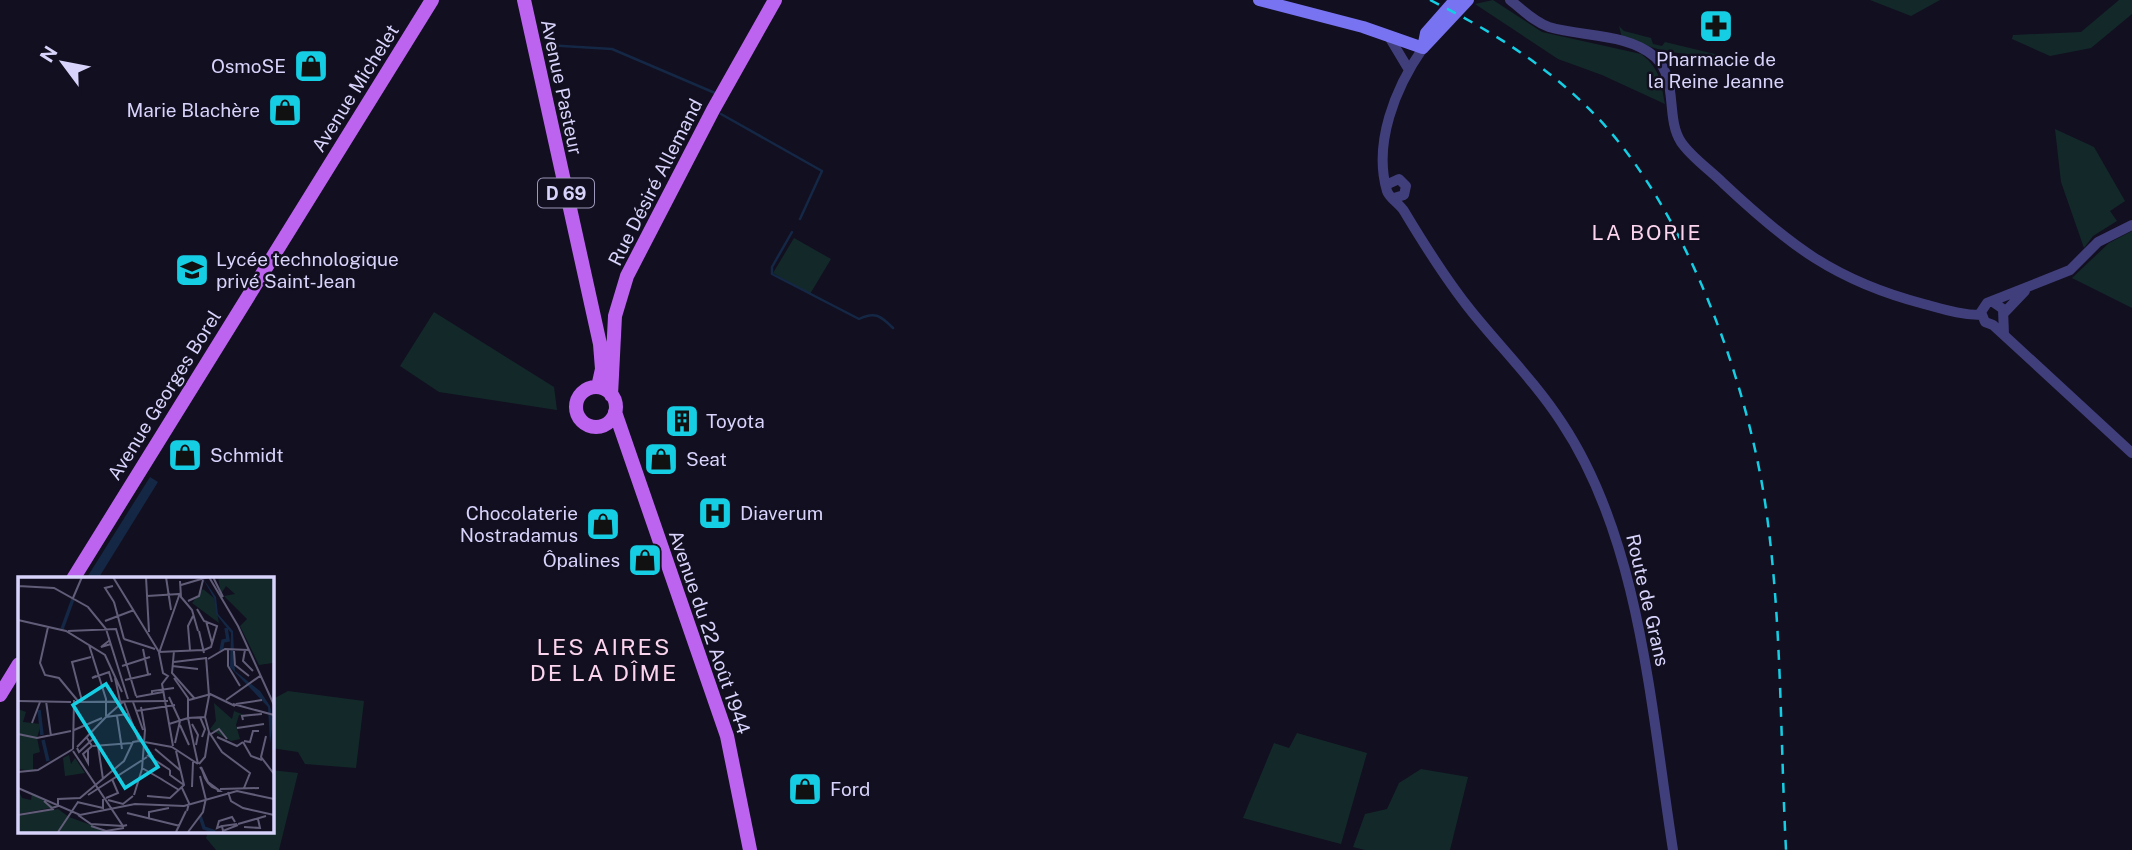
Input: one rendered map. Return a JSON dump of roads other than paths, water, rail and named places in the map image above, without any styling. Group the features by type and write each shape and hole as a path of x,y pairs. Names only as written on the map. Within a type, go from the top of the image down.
{"main road":[{"name":"Avenue Michelet","path":"310,197 432,0"},
{"name":"Avenue Pasteur","path":"524,0 594,316 605,391"},
{"name":"Rue Désiré Allemand","path":"605,391 615,316 629,273 713,110 775,0"},
{"path":"1259,0 1388,35 1423,48"},
{"path":"1423,48 1426,33 1455,0"},
{"path":"1423,48 1468,0"},
{"name":"Avenue Georges Borel","path":"74,577 310,197"},
{"path":"594,316 615,316"},
{"path":"605,391 611,418"},
{"name":"Avenue du 22 Août 1944","path":"605,391 580,394 577,414 590,426 611,418 621,430 727,736 750,850"},
{"path":"0,695 18,666"}],"street":[{"path":"1510,0 1547,26 1624,42 1647,50 1658,60 1666,76 1681,142 1782,235 1818,262 1836,273 1887,293 1960,313 1981,312 1993,302 2070,270 2098,242 2132,225"},
{"path":"1388,35 1409,70"},
{"path":"1392,181 1405,183 1399,197 1389,194 1392,181 1383,166 1381,154 1389,120 1409,70 1423,48"},
{"name":"Route de Grans","path":"1399,197 1439,269 1561,421 1595,484 1626,574 1673,850"},
{"path":"1981,312 1985,322 2000,319 2027,289"},
{"path":"1993,302 2001,305 2000,319 2004,335 2132,453"}],"water":[{"path":"150,477 158,482 99,577 87,577"}],"waterway":[{"path":"546,45 612,49 715,93"},
{"path":"721,114 822,171 800,219"},
{"path":"792,232 772,267 772,274 859,319 869,315 877,316 893,328"}],"railway":[{"path":"1430,0 1511,46 1583,103 1618,141 1650,185 1703,288 1742,398 1765,502 1778,632 1786,850"}],"place":[{"name":"Pharmacie de la Reine Jeanne","path":"1716,26"},
{"name":"OsmoSE","path":"311,66"},
{"name":"Marie Blachère","path":"285,110"},
{"name":"Lycée technologique privé Saint-Jean","path":"192,270"},
{"name":"Toyota","path":"682,421"},
{"name":"Schmidt","path":"185,455"},
{"name":"Seat","path":"661,459"},
{"name":"Diaverum","path":"715,513"},
{"name":"Chocolaterie Nostradamus","path":"603,524"},
{"name":"Ôpalines","path":"645,560"},
{"name":"Ford","path":"805,789"}],"district":[{"name":"LA BORIE","path":"1647,232"},
{"name":"LES AIRES DE LA DÎME","path":"604,659"}]}
